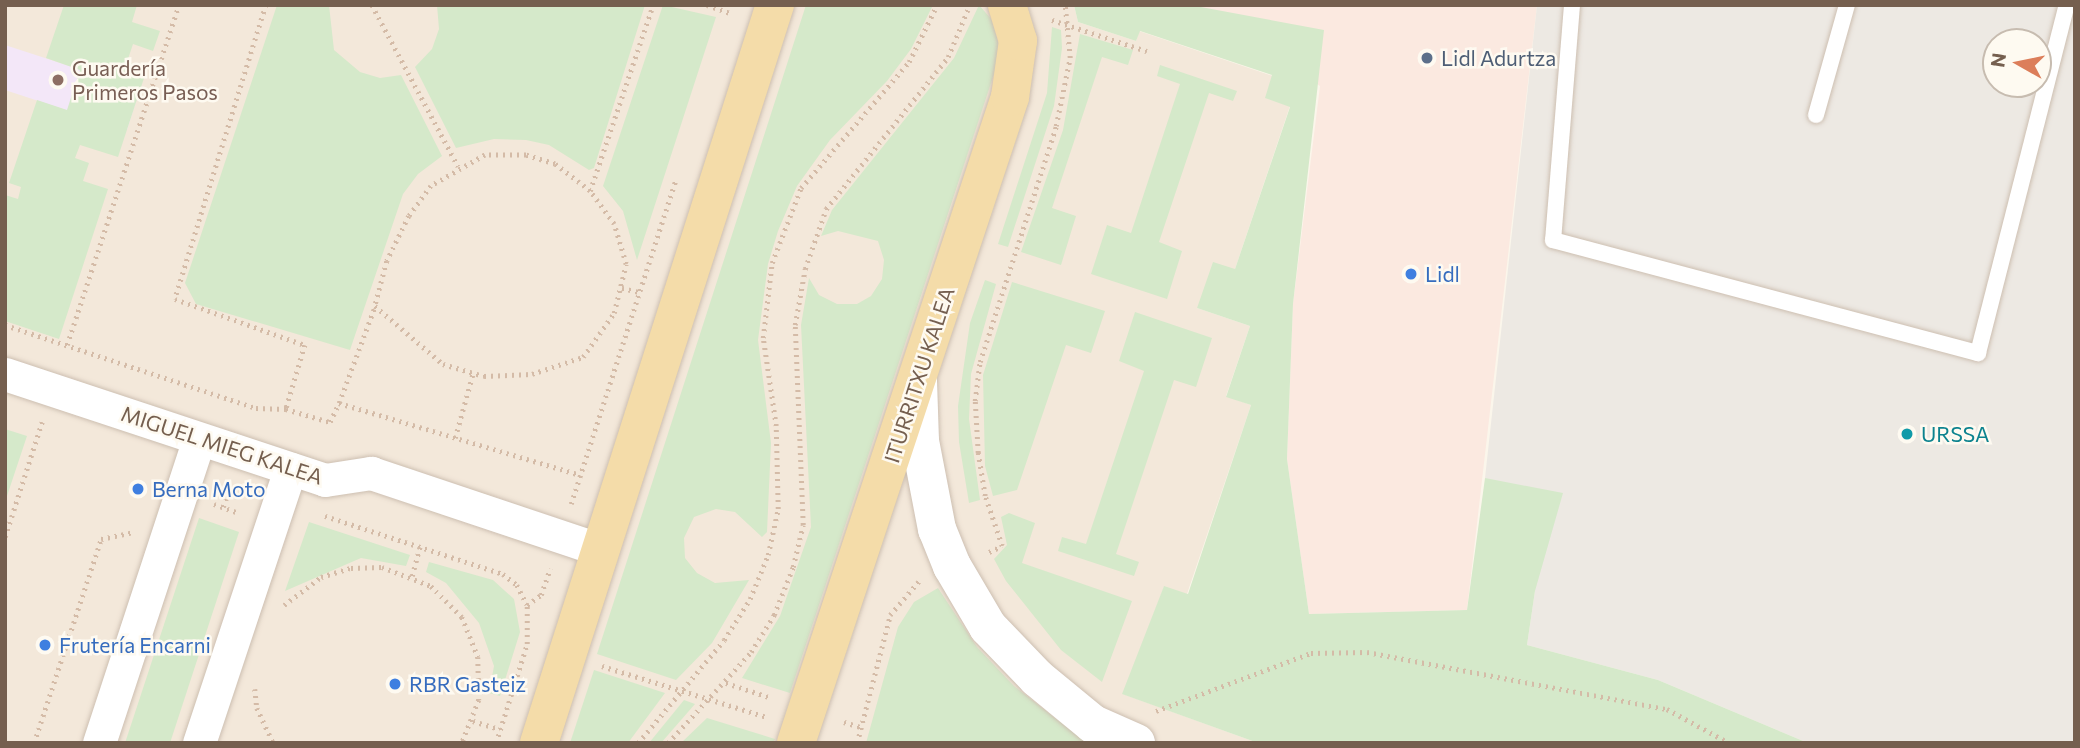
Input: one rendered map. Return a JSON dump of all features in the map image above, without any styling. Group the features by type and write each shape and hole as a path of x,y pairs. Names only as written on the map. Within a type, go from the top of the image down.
{"main road":[{"path":"540,743 775,6"},
{"name":"ITURRITXU KALEA","path":"798,735 1010,97 1023,10"},
{"path":"918,380 928,490 952,566 988,627 1037,678 1093,724 1143,728"}],"street":[{"name":"MIGUEL MIEG KALEA","path":"5,374 326,480 371,474 601,550"},
{"path":"99,743 199,439"},
{"path":"199,743 290,469"}],"lane":[{"path":"1572,5 1553,240 1978,353 2067,5"},
{"path":"1816,115 1847,5"}],"path":[{"path":"67,345 178,5"},
{"path":"266,5 174,299 305,345 286,409"},
{"path":"372,5 458,166"},
{"path":"590,191 653,5"},
{"path":"707,5 730,13 726,25"},
{"path":"638,743 724,640 750,598 768,555 778,509 776,426 763,338 772,263 802,188 909,62 937,5"},
{"path":"668,743 751,652 774,615 793,567 803,525 795,325 805,269 826,209 948,57 970,5"},
{"path":"856,743 890,615 920,580 1002,546 985,496 978,453 975,401 980,362 1056,126 1070,58 1069,25 1065,5"},
{"path":"1023,10 1147,51"},
{"path":"5,325 256,408 286,409 330,422 375,306 387,261 409,216 431,186 458,166 485,155 526,155 555,164 590,191 614,224 626,264 614,313 583,357 532,374 474,373 443,364 375,306"},
{"path":"527,605 541,595 680,165"},
{"path":"622,288 639,292"},
{"path":"455,438 474,373"},
{"path":"339,403 581,475"},
{"path":"5,537 44,417"},
{"path":"181,492 271,525"},
{"path":"317,514 503,574 517,585 527,605 527,644 496,743"},
{"path":"34,743 101,539 142,530"},
{"path":"412,576 420,547"},
{"path":"280,593 279,606 321,577 351,568 382,568 412,576 448,600 472,636 481,678 473,721 462,743"},
{"path":"527,644 709,699 798,735"},
{"path":"1143,728 1311,653 1367,652 1667,709 1729,743"},
{"path":"254,677 257,708 273,743"},
{"path":"473,721 500,729"}],"shaded area":[{"path":"5,5 1074,5 1078,22 1136,41 1139,31 1273,76 1266,98 1290,106 1235,269 1197,308 1250,326 1226,396 1251,405 1187,594 1164,587 1123,694 1258,743 5,743"},
{"path":"1190,5 1537,5 1467,610 1309,614 1287,459 1293,304 1320,86"},
{"path":"1537,5 2075,5 2075,743 1808,743 1658,680 1527,645 1535,591 1485,478"},
{"name":"Guardería Primeros Pasos","path":"5,45 140,89 127,130 5,90"}],"green space":[{"path":"64,5 137,5 132,22 160,31 153,51 133,44 127,62 147,69 118,157 80,145 75,158 89,163 83,181 108,189 59,339 5,321 5,195 18,199 21,187 9,183 37,100 67,110 80,70 46,58"},
{"path":"277,5 329,5 334,50 360,72 380,78 401,75 442,156 418,174 403,194 350,350 196,304 185,283"},
{"path":"437,5 645,5 594,168 589,170 549,145 526,140 494,139 456,148 415,67 432,49 439,29"},
{"path":"663,5 716,17 637,260 623,211 603,186"},
{"path":"806,5 933,5 911,49 887,81 830,140 797,186 778,231 768,264 758,340 771,443 767,532 762,537 735,512 716,509 694,517 684,538 685,558 697,573 715,583 749,580 712,643 676,680 597,654"},
{"path":"979,5 992,20 999,45 995,71 790,693 742,678 780,616 811,527 801,325 809,278 819,295 837,304 857,304 871,296 882,279 884,260 878,241 838,231 821,236 832,210 954,58"},
{"path":"1074,5 1190,5 1324,30 1293,304 1287,459 1309,614 1467,610 1485,478 1563,493 1535,591 1527,645 1658,680 1808,743 1258,743 1122,694 1164,586 1188,594 1251,405 1226,397 1250,326 1197,308 1213,262 1235,269 1290,107 1265,98 1272,75 1140,31 1136,41 1078,22"},
{"path":"1052,27 1061,30 1062,48 1054,106 1008,247 998,244 1047,93"},
{"path":"1080,34 1133,50 1128,65 1102,57 1052,208 1076,216 1061,265 1021,252 1063,130"},
{"path":"1160,65 1237,91 1233,101 1209,93 1159,242 1182,251 1167,299 1091,274 1107,225 1131,233 1180,84 1157,76"},
{"path":"985,280 996,284 971,374 969,419 980,500 969,503 959,442 958,406 970,323"},
{"path":"1012,282 1105,311 1091,353 1066,345 1017,490 993,496 985,466 983,375"},
{"path":"1135,312 1212,338 1196,387 1174,380 1116,554 1139,562 1134,576 1058,551 1062,537 1086,544 1144,371 1119,361"},
{"path":"5,429 27,436 5,502"},
{"path":"1009,513 1035,523 1022,563 1132,601 1102,682 1061,650 1006,581 994,559 1007,545 1001,517"},
{"path":"199,518 239,532 170,743 125,743"},
{"path":"309,522 410,555 406,566 361,558 285,591"},
{"path":"429,562 493,580 514,599 520,632 500,696 489,693 494,666 479,623 446,583 426,572"},
{"path":"938,588 977,647 1014,686 1069,729 1098,743 866,743 898,627 914,602"},
{"path":"594,670 665,693 628,743 570,743"},
{"path":"684,700 695,704 661,743 649,743"},
{"path":"707,718 775,739 773,743 681,743"}],"place":[{"name":"Lidl Adurtza","path":"1427,58"},
{"name":"Guardería Primeros Pasos","path":"58,80"},
{"name":"Lidl","path":"1411,274"},
{"name":"URSSA","path":"1907,434"},
{"name":"Berna Moto","path":"138,489"},
{"name":"Frutería Encarni","path":"45,645"},
{"name":"RBR Gasteiz","path":"395,684"}]}
